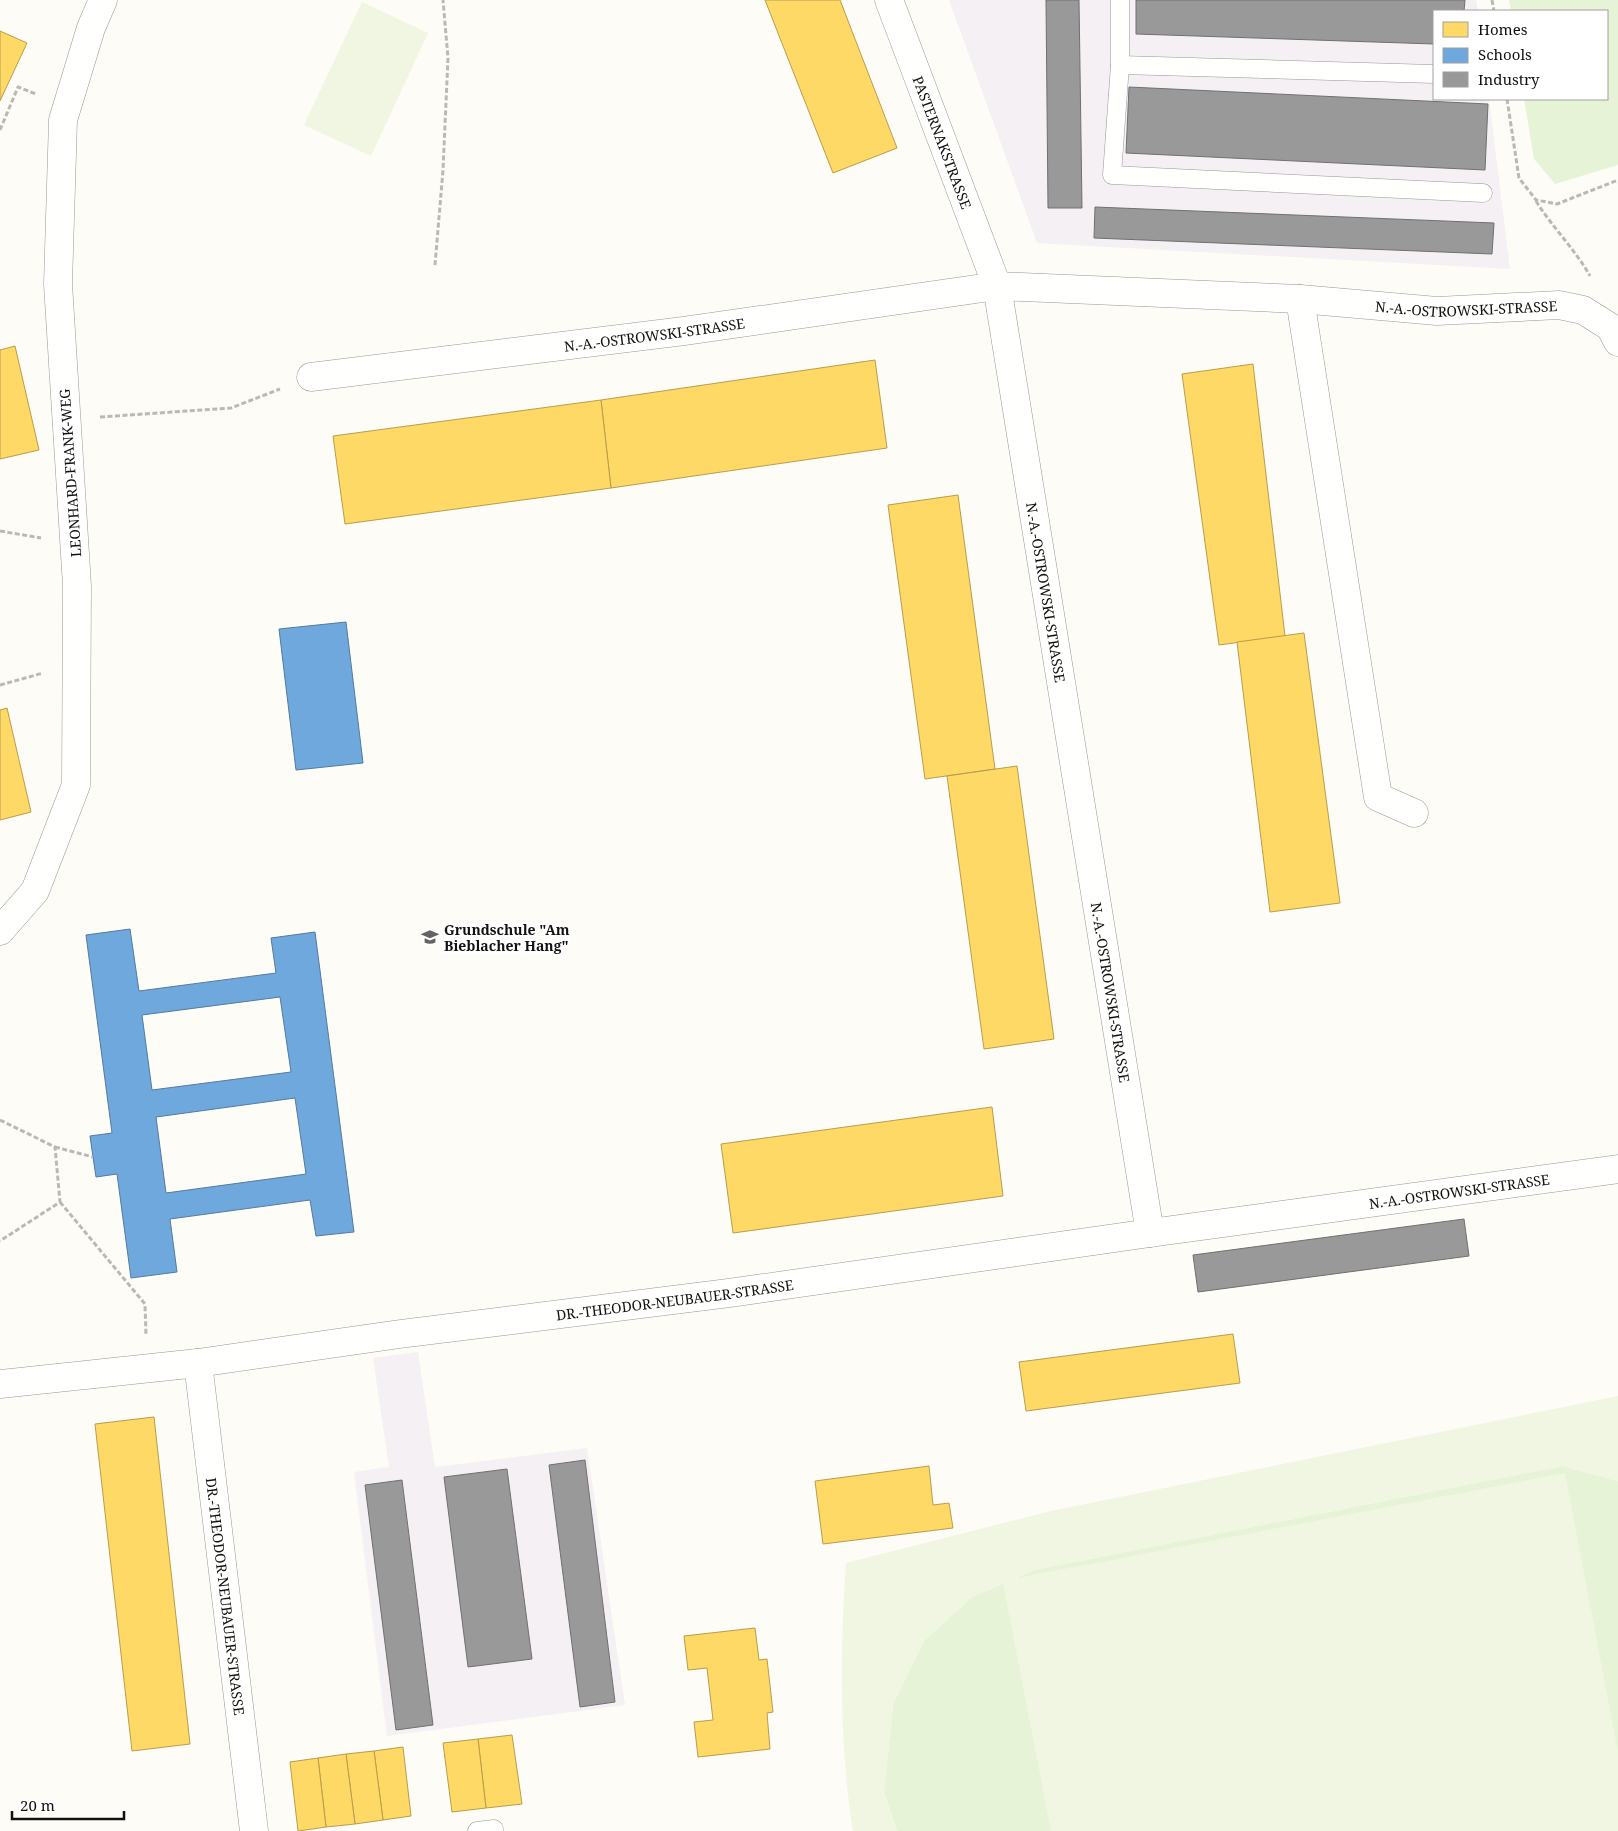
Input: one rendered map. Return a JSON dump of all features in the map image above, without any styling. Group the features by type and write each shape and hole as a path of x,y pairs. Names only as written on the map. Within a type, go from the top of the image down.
{"street":[{"name":"LEONHARD-FRANK-WEG","path":"0,931 36,891 76,785 77,586 58,284 63,120 91,28 104,0"},
{"name":"PASTERNAKSTRASSE","path":"889,0 997,286"},
{"name":"N.-A.-OSTROWSKI-STRASSE","path":"997,286 1150,1232 1618,1169"},
{"name":"N.-A.-OSTROWSKI-STRASSE","path":"311,377 684,331 997,286 1300,299 1437,311 1559,305 1583,310 1599,320 1610,327 1618,342"},
{"path":"1300,299 1378,796 1414,813"},
{"name":"DR.-THEODOR-NEUBAUER-STRASSE","path":"0,1384 198,1363 400,1334 737,1292 1150,1232"},
{"name":"DR.-THEODOR-NEUBAUER-STRASSE","path":"198,1363 254,1831"}],"lane":[{"path":"1120,0 1120,65 1112,175 1483,193"},
{"path":"1120,65 1433,74"}],"path":[{"path":"435,265 443,170 448,58 443,0"},
{"path":"0,130 18,87 67,106"},
{"path":"1507,100 1519,178 1536,200 1550,224 1580,257 1592,280 1600,303 1599,320"},
{"path":"1536,200 1556,204 1618,180"},
{"path":"66,419 231,408 311,377"},
{"path":"0,532 74,543"},
{"path":"0,685 77,665"},
{"path":"0,1120 55,1147 93,1157"},
{"path":"55,1147 60,1202 146,1304 146,1369"},
{"path":"0,1241 60,1202"}],"shaded area":[{"path":"949,0 1476,0 1478,10 1433,10 1433,100 1489,100 1510,269 1037,243"},
{"path":"418,1352 435,1467 587,1448 625,1705 387,1736 354,1472 389,1467 373,1358"}],"green space":[{"path":"1509,0 1618,0 1618,165 1555,184 1534,159 1524,100 1608,100 1608,10 1511,10"},
{"path":"362,2 428,33 371,156 304,125"},
{"path":"1618,1396 1618,1481 1562,1466 1034,1570 1012,1579 1565,1473 1618,1752 1618,1831 1051,1831 1003,1583 972,1597 924,1641 893,1704 884,1792 897,1831 853,1831 845,1764 842,1697 846,1563 1051,1511"},
{"path":"1562,1466 1618,1481 1618,1831 897,1831 884,1792 893,1704 924,1641 972,1597 1034,1570"}],"building: Homes":[{"path":"765,0 840,0 897,148 833,173"},
{"path":"0,31 27,43 0,101"},
{"path":"15,346 39,450 0,459 0,350"},
{"path":"875,360 887,448 611,488 601,400"},
{"path":"1253,364 1285,636 1219,645 1182,374"},
{"path":"601,400 611,488 345,524 333,436"},
{"path":"958,495 995,769 925,779 888,505"},
{"path":"1304,633 1340,903 1270,912 1237,642"},
{"path":"7,708 31,812 0,820 0,710"},
{"path":"1017,766 1054,1039 984,1049 947,776"},
{"path":"992,1107 1003,1196 733,1233 721,1144"},
{"path":"1233,1334 1240,1383 1026,1411 1019,1362"},
{"path":"154,1417 190,1744 132,1751 95,1424"},
{"path":"929,1466 933,1505 949,1503 953,1528 823,1544 815,1481"},
{"path":"755,1628 759,1660 767,1659 773,1712 767,1713 770,1749 698,1757 694,1722 713,1720 707,1668 688,1670 684,1636"},
{"path":"512,1735 522,1804 486,1808 478,1739"},
{"path":"478,1739 486,1808 452,1812 443,1743"},
{"path":"403,1747 411,1816 383,1820 374,1751"},
{"path":"374,1751 383,1820 355,1824 346,1754"},
{"path":"346,1754 355,1824 326,1827 318,1758"},
{"path":"318,1758 326,1827 298,1831 290,1762"}],"building: Schools":[{"path":"346,622 363,763 296,770 279,629"},
{"path":"130,929 139,991 276,973 271,938 315,932 354,1232 316,1236 310,1200 170,1219 177,1272 131,1278 117,1174 96,1177 90,1136 112,1133 86,935","holes":["280,997 291,1072 152,1090 142,1015","295,1098 306,1174 166,1193 156,1117"]}],"building: Industry":[{"path":"1046,0 1079,0 1082,208 1048,208"},
{"path":"1136,0 1465,0 1464,10 1433,10 1433,44 1136,34"},
{"path":"1129,87 1488,104 1485,170 1126,153"},
{"path":"1095,207 1494,223 1492,254 1094,238"},
{"path":"1464,1219 1469,1256 1198,1292 1193,1255"},
{"path":"585,1460 615,1702 580,1707 549,1465"},
{"path":"507,1469 532,1659 468,1667 444,1477"},
{"path":"402,1480 433,1725 396,1730 365,1485"}],"place":[{"name":"Grundschule \"Am Bieblacher Hang\"","path":"430,937"}]}
